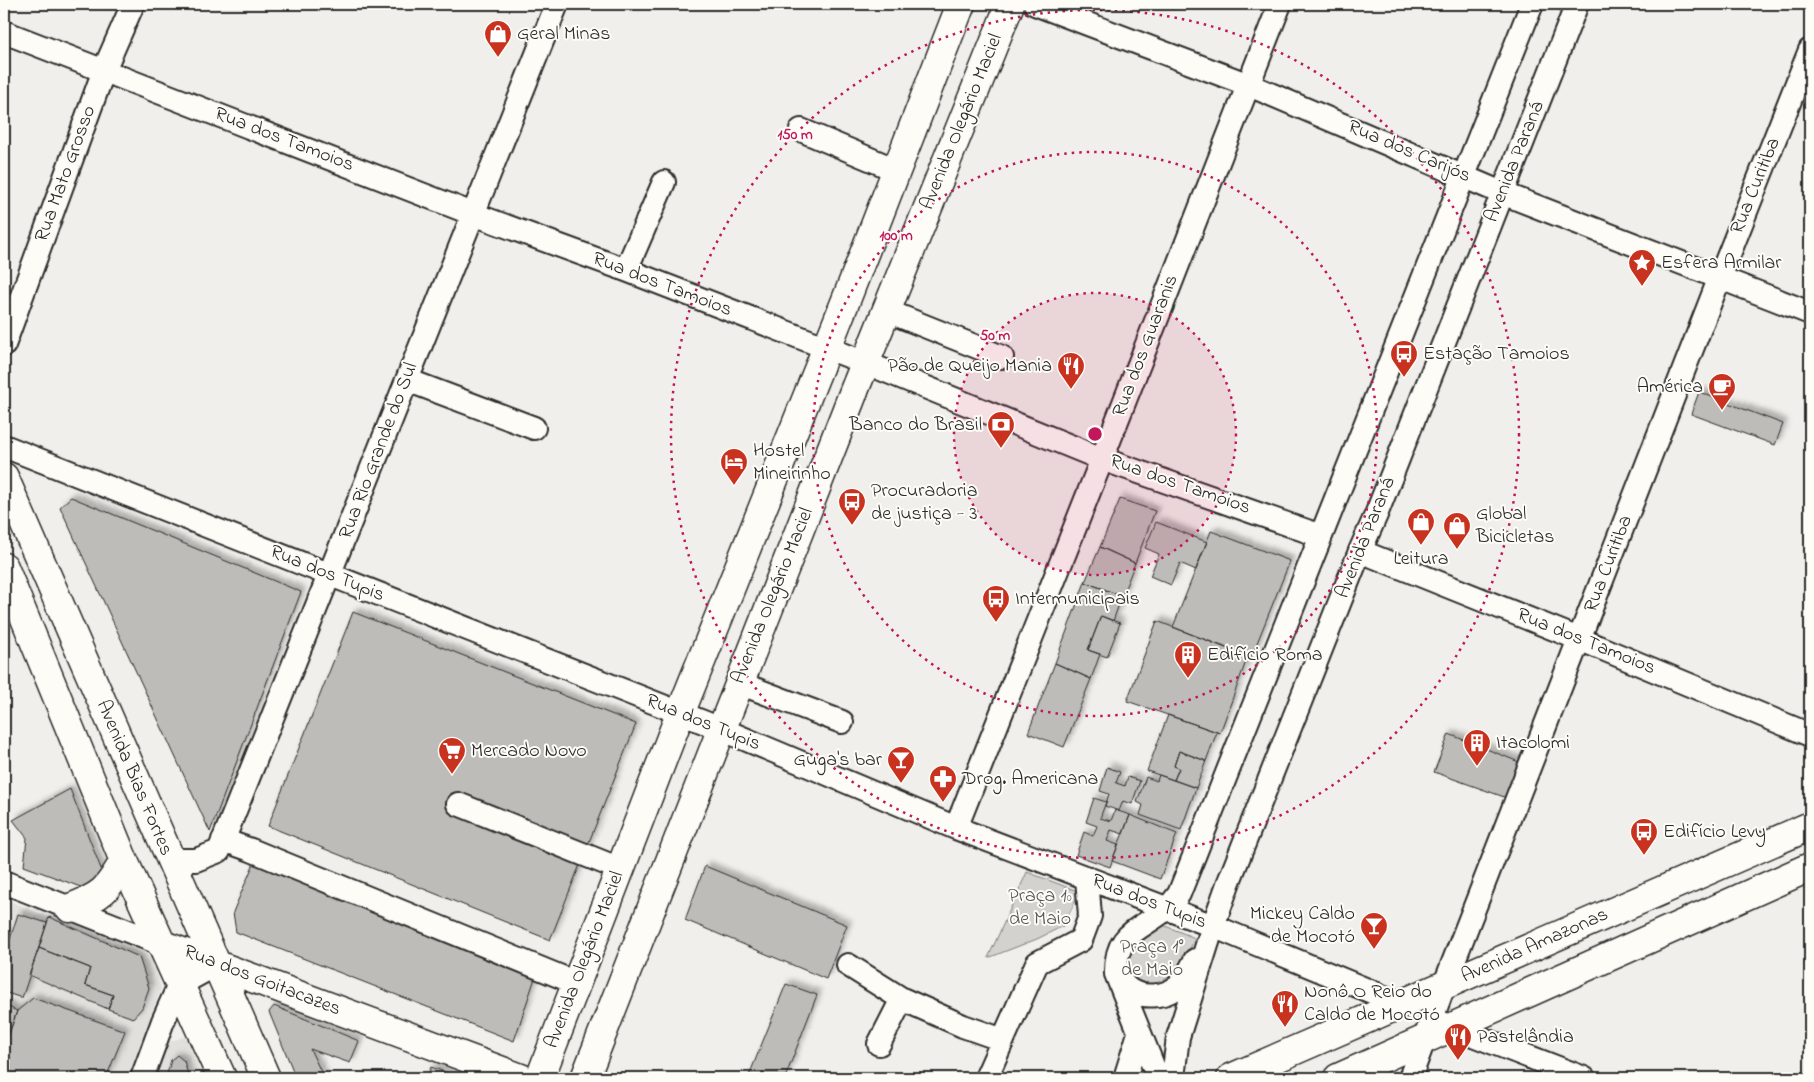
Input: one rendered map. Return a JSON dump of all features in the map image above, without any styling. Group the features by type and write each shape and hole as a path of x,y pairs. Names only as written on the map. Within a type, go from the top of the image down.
{"main road":[{"name":"Avenida Olegário Maciel","path":"540,1078 680,714 961,4"},
{"name":"Avenida Olegário Maciel","path":"585,1078 739,683 1010,4"},
{"name":"Avenida Bias Fortes","path":"4,477 266,1078"},
{"name":"Avenida Bias Fortes","path":"4,567 124,861 222,1078"},
{"name":"Avenida Amazonas","path":"1231,1078 1810,826"},
{"path":"70,908 92,899 111,884 124,861"},
{"name":"Avenida Amazonas","path":"1358,1075 1436,1029 1810,867"},
{"name":"Rua dos Goitacazes","path":"161,944 521,1078"}],"street":[{"name":"Rua Mato Grosso","path":"4,346 104,70 133,4"},
{"name":"Rua Rio Grande do Sul","path":"170,860 196,860 219,851 224,840 557,4"},
{"name":"Rua dos Carijós","path":"1035,4 1249,85 1464,175 1502,193 1810,313"},
{"name":"Rua dos Guaranis","path":"956,828 1280,4"},
{"name":"Avenida Paraná","path":"1158,1078 1116,974 1116,960 1119,949 1128,935 1167,908 1179,894 1532,4"},
{"name":"Avenida Paraná","path":"1173,1078 1178,1037 1213,926 1577,4"},
{"name":"Rua dos Tamoios","path":"4,32 473,214 626,270 866,363 1102,458 1321,536"},
{"name":"Rua Curitiba","path":"1410,1078 1436,1029 1444,986 1810,50"},
{"path":"801,130 896,170"},
{"path":"626,270 664,182"},
{"path":"887,311 1002,357"},
{"path":"407,380 534,428"},
{"name":"Rua dos Tupis","path":"4,446 721,729 956,828 1213,926 1401,1004"},
{"name":"Rua dos Tamoios","path":"1360,551 1810,735"},
{"path":"739,683 842,722"},
{"path":"458,804 620,869"},
{"path":"224,840 576,983"},
{"path":"986,1078 1037,963 1081,940 1090,916 1087,878"},
{"name":"Rua dos Goitacazes","path":"4,882 161,944"},
{"path":"1116,974 1126,987 1138,994 1151,996 1164,994 1179,986 1190,970 1213,926"},
{"path":"142,1078 163,1021 179,985 216,964"},
{"path":"848,966 902,1000 1003,1040"},
{"path":"879,1044 902,1000"},
{"path":"1436,1029 1584,1078"},
{"path":"1125,1078 1139,1033"}],"shaded area":[{"path":"4,899 152,957 161,988 128,1078 4,1078"},
{"path":"186,1036 203,1078 155,1078 169,1042"}],"green space":[{"name":"Praça 1º de Maio","path":"1027,872 1080,892 1063,926 1037,939 988,958"},
{"name":"Praça 1° de Maio","path":"1158,923 1195,938 1183,963 1173,976 1159,986 1150,989 1123,975 1125,951"}],"building":[{"path":"1699,392 1783,424 1775,445 1691,414"},
{"path":"71,497 301,592 210,832 60,507"},
{"path":"1120,499 1155,511 1135,563 1100,547"},
{"path":"1156,522 1207,542 1196,570 1180,563 1171,585 1150,576 1159,554 1145,548"},
{"path":"1211,531 1290,561 1251,658 1173,627"},
{"path":"1100,547 1135,563 1122,596 1085,582"},
{"path":"1085,582 1122,596 1113,621 1101,616 1088,650 1100,654 1091,679 1055,663"},
{"path":"353,612 636,724 550,940 268,826"},
{"path":"1101,616 1120,623 1107,657 1088,650"},
{"name":"Edifício Roma","path":"1157,621 1248,656 1220,733 1127,701"},
{"path":"1055,663 1091,679 1064,747 1028,733"},
{"path":"1168,715 1217,732 1206,761 1179,751 1174,766 1179,768 1174,780 1147,771"},
{"name":"Itacolomi","path":"1449,734 1519,762 1507,798 1434,772"},
{"path":"1179,751 1206,761 1196,788 1174,780 1179,768 1174,766"},
{"path":"1107,767 1120,772 1116,783 1125,786 1128,777 1140,781 1132,804 1123,801 1119,811 1105,806 1109,794 1100,791"},
{"path":"1159,775 1196,788 1181,830 1140,815 1143,805 1137,802 1146,777 1157,781"},
{"path":"70,789 103,874 86,889 24,866 27,838 13,820"},
{"path":"1094,798 1106,802 1100,818 1111,821 1115,810 1130,815 1123,834 1111,830 1107,841 1118,845 1110,867 1076,855 1084,832 1093,836 1097,826 1086,822"},
{"path":"1130,815 1177,834 1160,879 1112,861"},
{"path":"254,863 536,975 514,1041 236,932 233,912"},
{"path":"705,866 847,925 826,979 685,920"},
{"path":"18,914 47,923 22,998 4,992 4,958"},
{"path":"49,917 139,957 149,988 142,1008 133,1018 108,1009 113,995 85,985 90,968 39,948"},
{"path":"39,948 90,968 85,985 113,995 108,1009 29,975"},
{"path":"786,984 817,995 785,1078 748,1078"},
{"path":"33,998 125,1031 106,1078 4,1078 4,1048 17,1011"},
{"path":"4,1005 17,1011 4,1048"},
{"path":"274,1006 359,1041 350,1063 310,1049 324,1078 296,1078 269,1012"},
{"path":"177,1055 184,1061 189,1078 166,1078 171,1060"},
{"path":"431,1067 462,1078 427,1078"}],"place":[{"name":"Geral Minas","path":"498,58"},
{"name":"Esfera Armilar","path":"1642,287"},
{"name":"Estação Tamoios","path":"1404,378"},
{"name":"Pão de Queijo Mania","path":"1071,390"},
{"name":"América","path":"1722,411"},
{"name":"Banco do Brasil","path":"1001,449"},
{"name":"Hostel Mineirinho","path":"734,486"},
{"name":"Procuradoria de justiça - 3","path":"852,526"},
{"name":"Leitura","path":"1421,546"},
{"name":"Global Bicicletas","path":"1457,550"},
{"name":"Intermunicipais","path":"996,623"},
{"name":"Edifício Roma","path":"1188,679"},
{"name":"Itacolomi","path":"1477,767"},
{"name":"Mercado Novo","path":"452,775"},
{"name":"Guga's bar","path":"901,784"},
{"name":"Drog. Americana","path":"943,803"},
{"name":"Edifício Levy","path":"1644,856"},
{"name":"Mickey Caldo de Mocotó","path":"1374,950"},
{"name":"Nonô O Reio do Caldo de Mocotó","path":"1285,1028"},
{"name":"Pastelândia","path":"1458,1061"}]}
